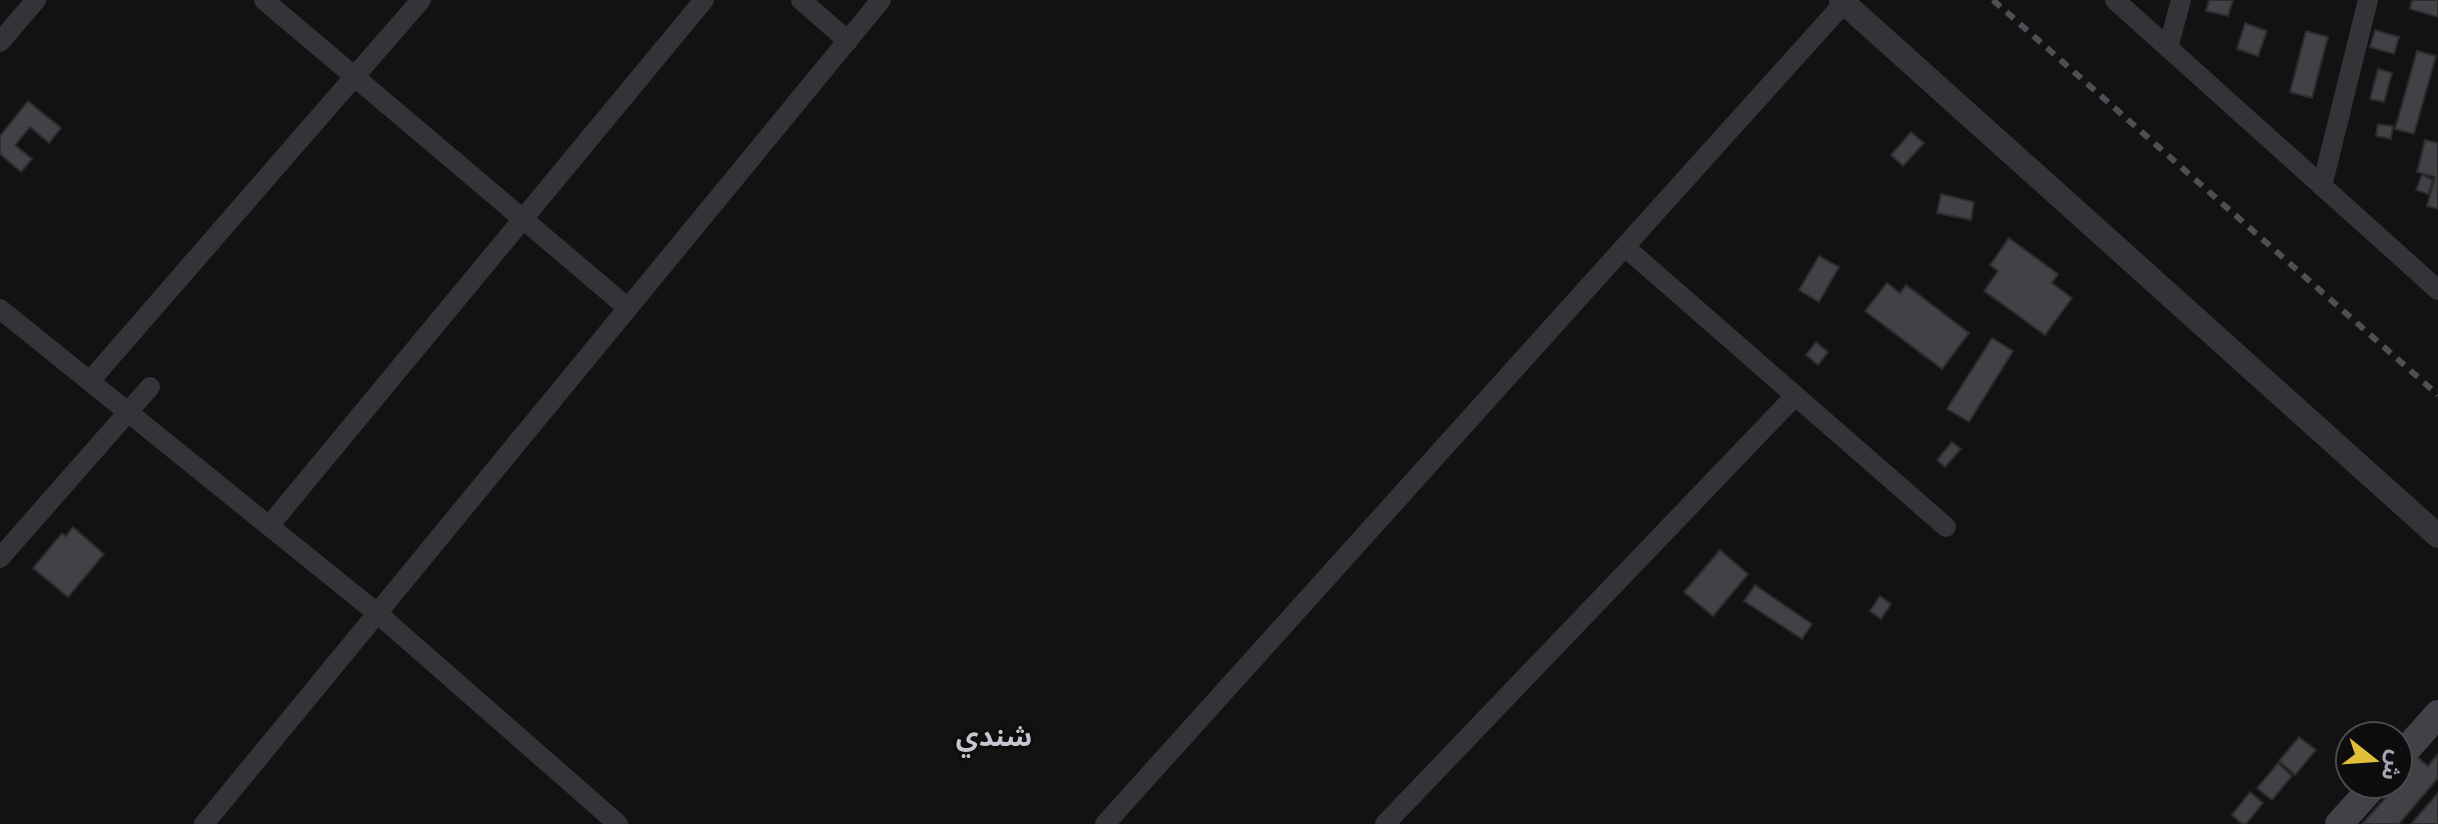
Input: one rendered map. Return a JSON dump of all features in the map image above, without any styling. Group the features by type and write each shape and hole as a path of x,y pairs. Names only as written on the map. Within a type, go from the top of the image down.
{"main road":[{"path":"2414,741 2438,714"},
{"path":"2339,824 2361,800"}],"street":[{"path":"0,42 36,0"},
{"path":"264,0 628,308"},
{"path":"90,381 421,0"},
{"path":"269,526 704,0"},
{"path":"801,0 848,41"},
{"path":"204,824 881,0"},
{"path":"2115,0 2438,290"},
{"path":"2168,48 2181,0"},
{"path":"2322,186 2368,0"},
{"path":"1105,824 1843,1 2438,536"},
{"path":"1625,247 1946,527"},
{"path":"0,309 377,613 618,824"},
{"path":"0,558 150,387"},
{"path":"1385,824 1795,396"}],"building":[{"path":"2209,0 2233,0 2228,16 2206,11"},
{"path":"2412,0 2438,0 2438,17 2410,9"},
{"path":"2245,23 2267,31 2258,56 2237,49"},
{"path":"2375,30 2399,37 2394,54 2370,47"},
{"path":"2306,31 2328,37 2312,98 2290,92"},
{"path":"2417,51 2436,56 2414,134 2395,129"},
{"path":"2378,69 2392,73 2384,102 2370,99"},
{"path":"28,101 61,128 49,143 30,127 15,145 32,159 21,172 0,154 0,136"},
{"path":"2378,124 2393,126 2391,139 2376,136"},
{"path":"1911,132 1924,143 1903,166 1891,155"},
{"path":"2425,140 2438,143 2438,209 2427,206 2435,177 2417,172"},
{"path":"2422,175 2433,180 2428,194 2416,190"},
{"path":"1941,194 1974,202 1971,220 1937,213"},
{"path":"2009,238 2058,274 2052,283 2072,298 2045,335 1984,291 1998,271 1990,265"},
{"path":"1819,256 1839,267 1819,302 1799,290"},
{"path":"1887,283 1900,293 1906,285 1969,333 1942,369 1865,311"},
{"path":"1992,338 2013,351 1969,422 1947,409"},
{"path":"1816,342 1828,352 1818,365 1806,355"},
{"path":"1952,442 1961,449 1945,467 1937,460"},
{"path":"73,527 104,554 68,597 33,568 62,533 66,536"},
{"path":"1720,550 1748,574 1713,616 1684,592"},
{"path":"1755,585 1812,624 1802,639 1744,601"},
{"path":"1880,596 1891,604 1881,619 1870,611"},
{"path":"2299,737 2316,750 2295,775 2279,761"},
{"path":"2438,754 2438,778 2399,824 2362,824 2384,800 2414,800 2414,758 2416,756 2428,766"},
{"path":"2278,763 2292,776 2272,800 2257,788"},
{"path":"2250,792 2263,803 2246,824 2242,824 2232,815"},
{"path":"2438,793 2438,824 2411,824"}],"railway":[{"path":"1993,0 2438,395"}],"district":[{"name":"شندي","path":"994,736"}]}
